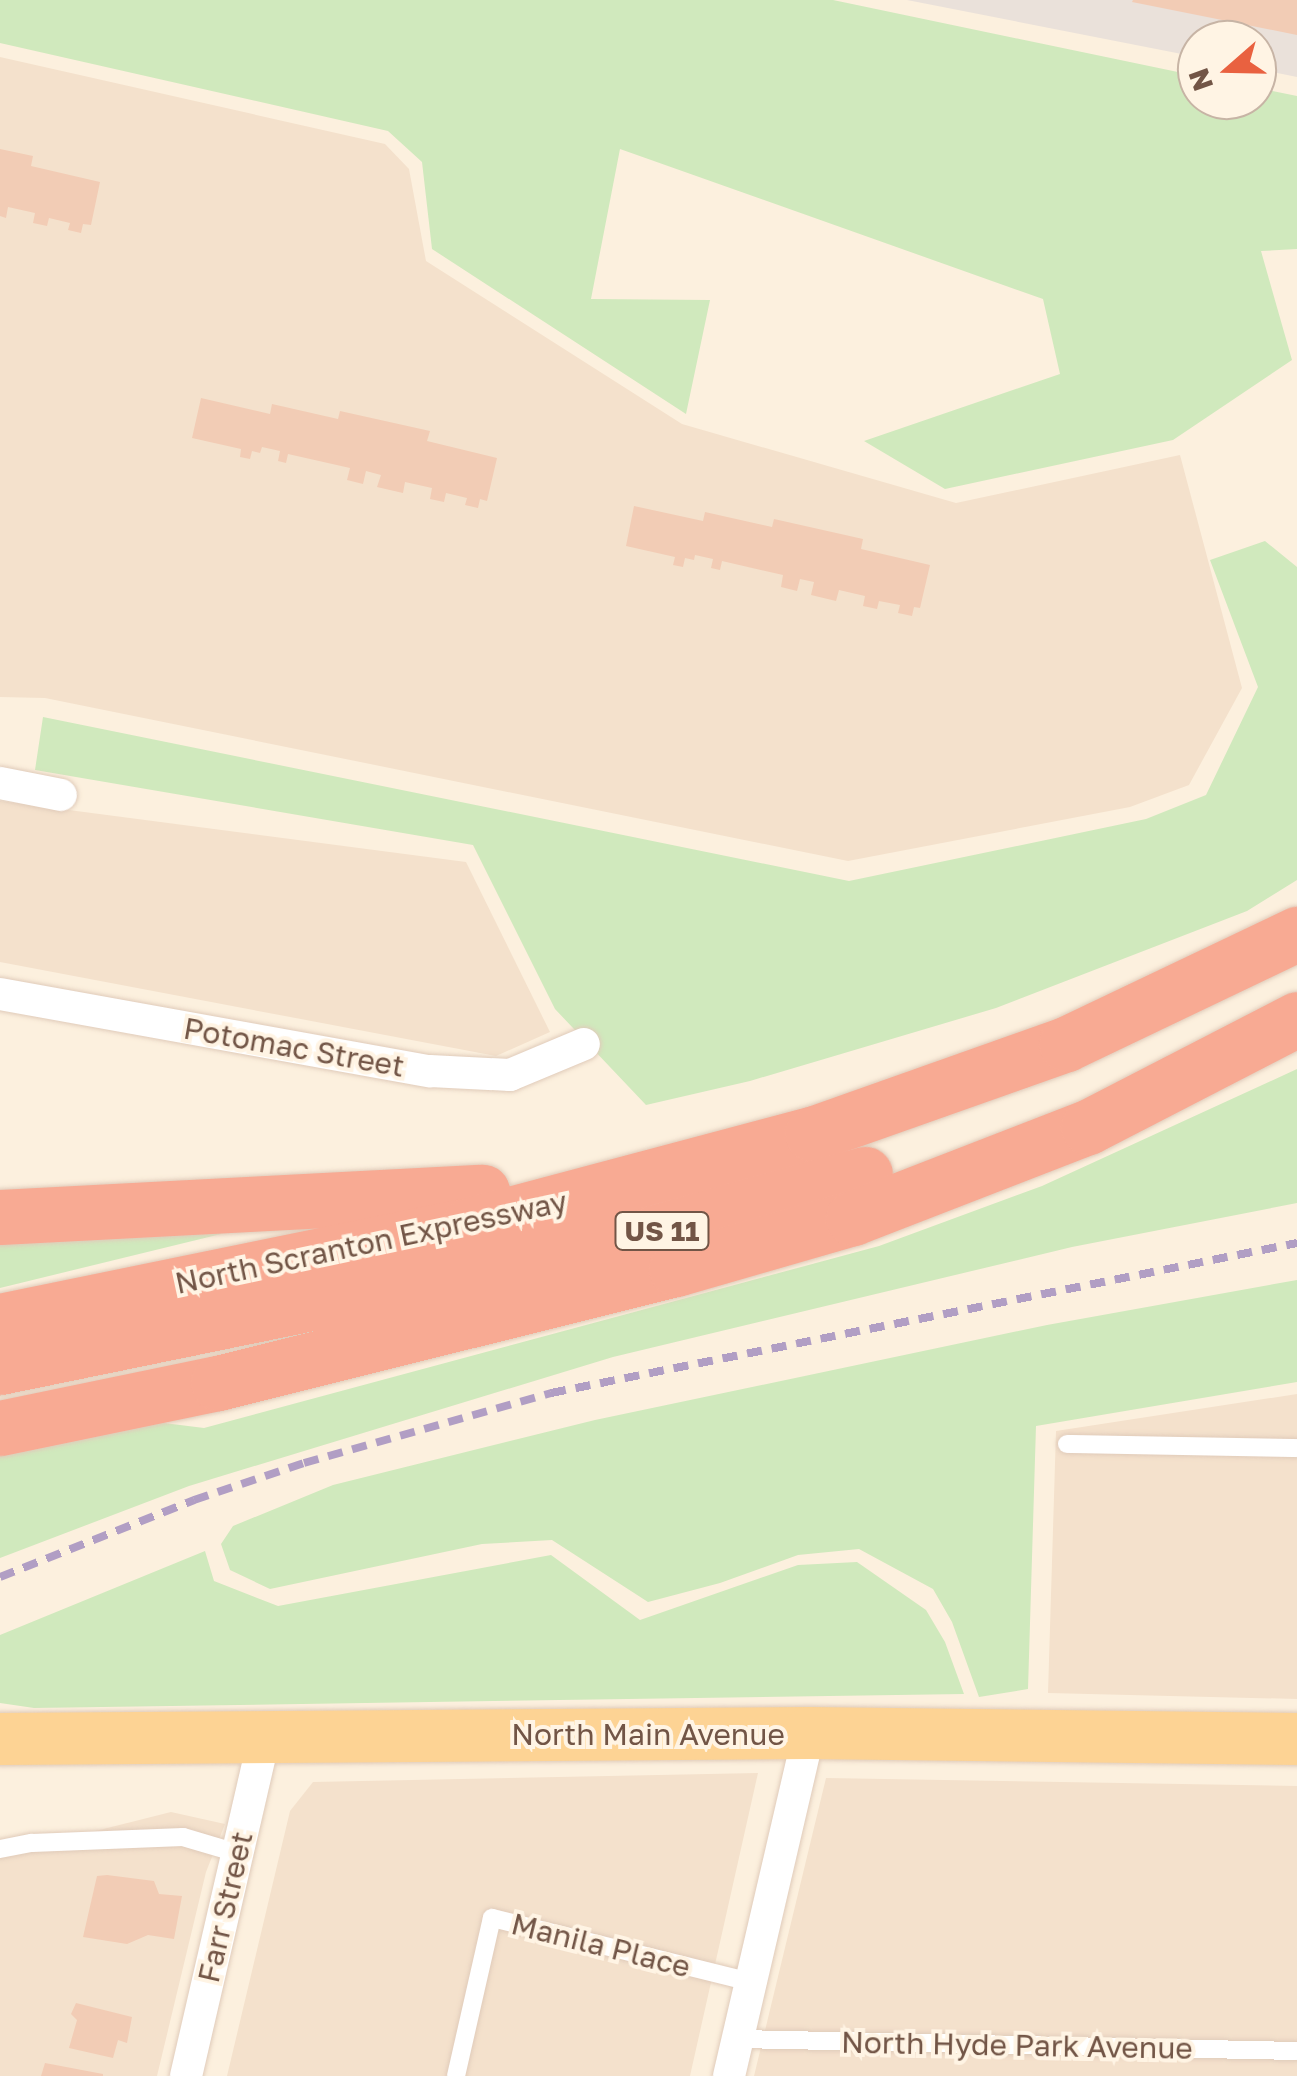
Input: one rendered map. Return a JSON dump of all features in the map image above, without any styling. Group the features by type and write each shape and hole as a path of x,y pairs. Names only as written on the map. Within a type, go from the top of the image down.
{"highway":[{"name":"North Scranton Expressway","path":"0,1321 469,1225 812,1134 982,1077 1155,1005 1297,934"},
{"name":"North Scranton Expressway","path":"0,1367 652,1233 828,1186 1001,1128 1297,1001"},
{"path":"0,1428 218,1383 676,1269 853,1218 936,1190 1088,1127 1297,1018"},
{"path":"0,1217 386,1200 640,1180"}],"main road":[{"name":"North Main Avenue","path":"0,1739 808,1733 1297,1739"}],"street":[{"path":"0,784 61,794"},
{"name":"Potomac Street","path":"0,994 430,1072 510,1075 584,1044"},
{"path":"729,2076 808,1733"},
{"name":"Farr Street","path":"186,2076 264,1738"}],"lane":[{"path":"1067,1444 1297,1448"},
{"path":"0,1849 182,1837 238,1853"},
{"name":"Manila Place","path":"456,2076 492,1918 751,1982"},
{"name":"North Hyde Park Avenue","path":"738,2038 1297,2051"}],"shaded area":[{"path":"907,0 1297,0 1297,77 1277,73 1277,20 1177,20 1177,53"},
{"path":"0,57 385,144 409,169 426,261 682,424 956,503 1180,455 1242,688 1189,785 1130,807 848,861 45,698 0,697"},
{"path":"0,801 466,862 550,1032 496,1056 0,962"},
{"path":"1297,1394 1297,1699 1048,1693 1056,1431"},
{"path":"758,1773 690,2076 227,2076 290,1811 313,1782"},
{"path":"826,1778 1297,1786 1297,2076 754,2076"},
{"path":"171,1812 225,1824 206,1872 157,2076 0,2076 0,1855"}],"green space":[{"path":"0,0 833,0 1177,72 1177,120 1277,120 1277,92 1297,96 1297,249 1261,251 1292,360 1173,440 945,489 864,441 1060,374 1043,299 620,149 591,299 710,300 686,414 432,249 422,162 388,131 0,43"},
{"path":"1265,541 1297,567 1297,880 1247,911 996,1008 750,1081 646,1105 555,1009 473,845 35,770 43,717 849,881 1146,819 1206,795 1258,687 1210,560"},
{"path":"1297,1069 1297,1203 1072,1247 613,1357 189,1486 0,1558 0,1455 148,1421 204,1428 879,1246 1042,1186"},
{"path":"215,1226 221,1234 0,1288 0,1240"},
{"path":"1297,1280 1297,1382 1036,1426 1028,1689 979,1697 952,1622 933,1589 859,1549 798,1555 720,1583 648,1602 552,1540 482,1544 270,1589 230,1570 221,1544 233,1526 333,1485 595,1420 1047,1325"},
{"path":"205,1551 214,1581 278,1606 551,1555 640,1620 798,1565 857,1562 926,1610 945,1642 964,1694 34,1708 0,1703 0,1635"}],"building":[{"path":"1297,0 1297,35 1277,31 1277,20 1222,20 1132,2"},
{"path":"0,149 33,156 31,166 100,182 91,225 83,224 81,233 68,230 70,223 49,218 47,226 33,223 35,213 8,207 6,218 0,216"},
{"path":"201,398 270,414 272,404 338,419 340,411 430,431 427,441 497,458 487,501 480,499 478,508 465,505 467,498 446,493 444,502 430,499 432,488 405,482 403,493 377,487 381,475 366,471 363,484 347,480 350,468 288,454 286,463 278,461 280,451 262,447 260,453 252,451 250,459 240,457 241,449 192,438"},
{"path":"634,506 703,521 705,512 772,527 774,519 863,539 861,549 930,565 920,608 914,607 912,616 898,613 900,605 879,601 877,609 863,606 865,596 839,590 836,601 811,595 814,582 800,579 797,591 781,587 783,575 722,561 720,570 711,568 713,559 695,555 694,560 685,558 683,567 673,565 675,557 626,546"},
{"path":"97,1876 154,1881 159,1894 182,1896 174,1939 148,1935 127,1944 83,1937"},
{"path":"76,2003 132,2017 127,2043 118,2040 113,2058 69,2048 77,2020 71,2014"},
{"path":"45,2063 103,2074 103,2076 41,2076"}],"railway":[{"path":"0,1577 194,1500 304,1463 551,1393 1297,1243"}]}
